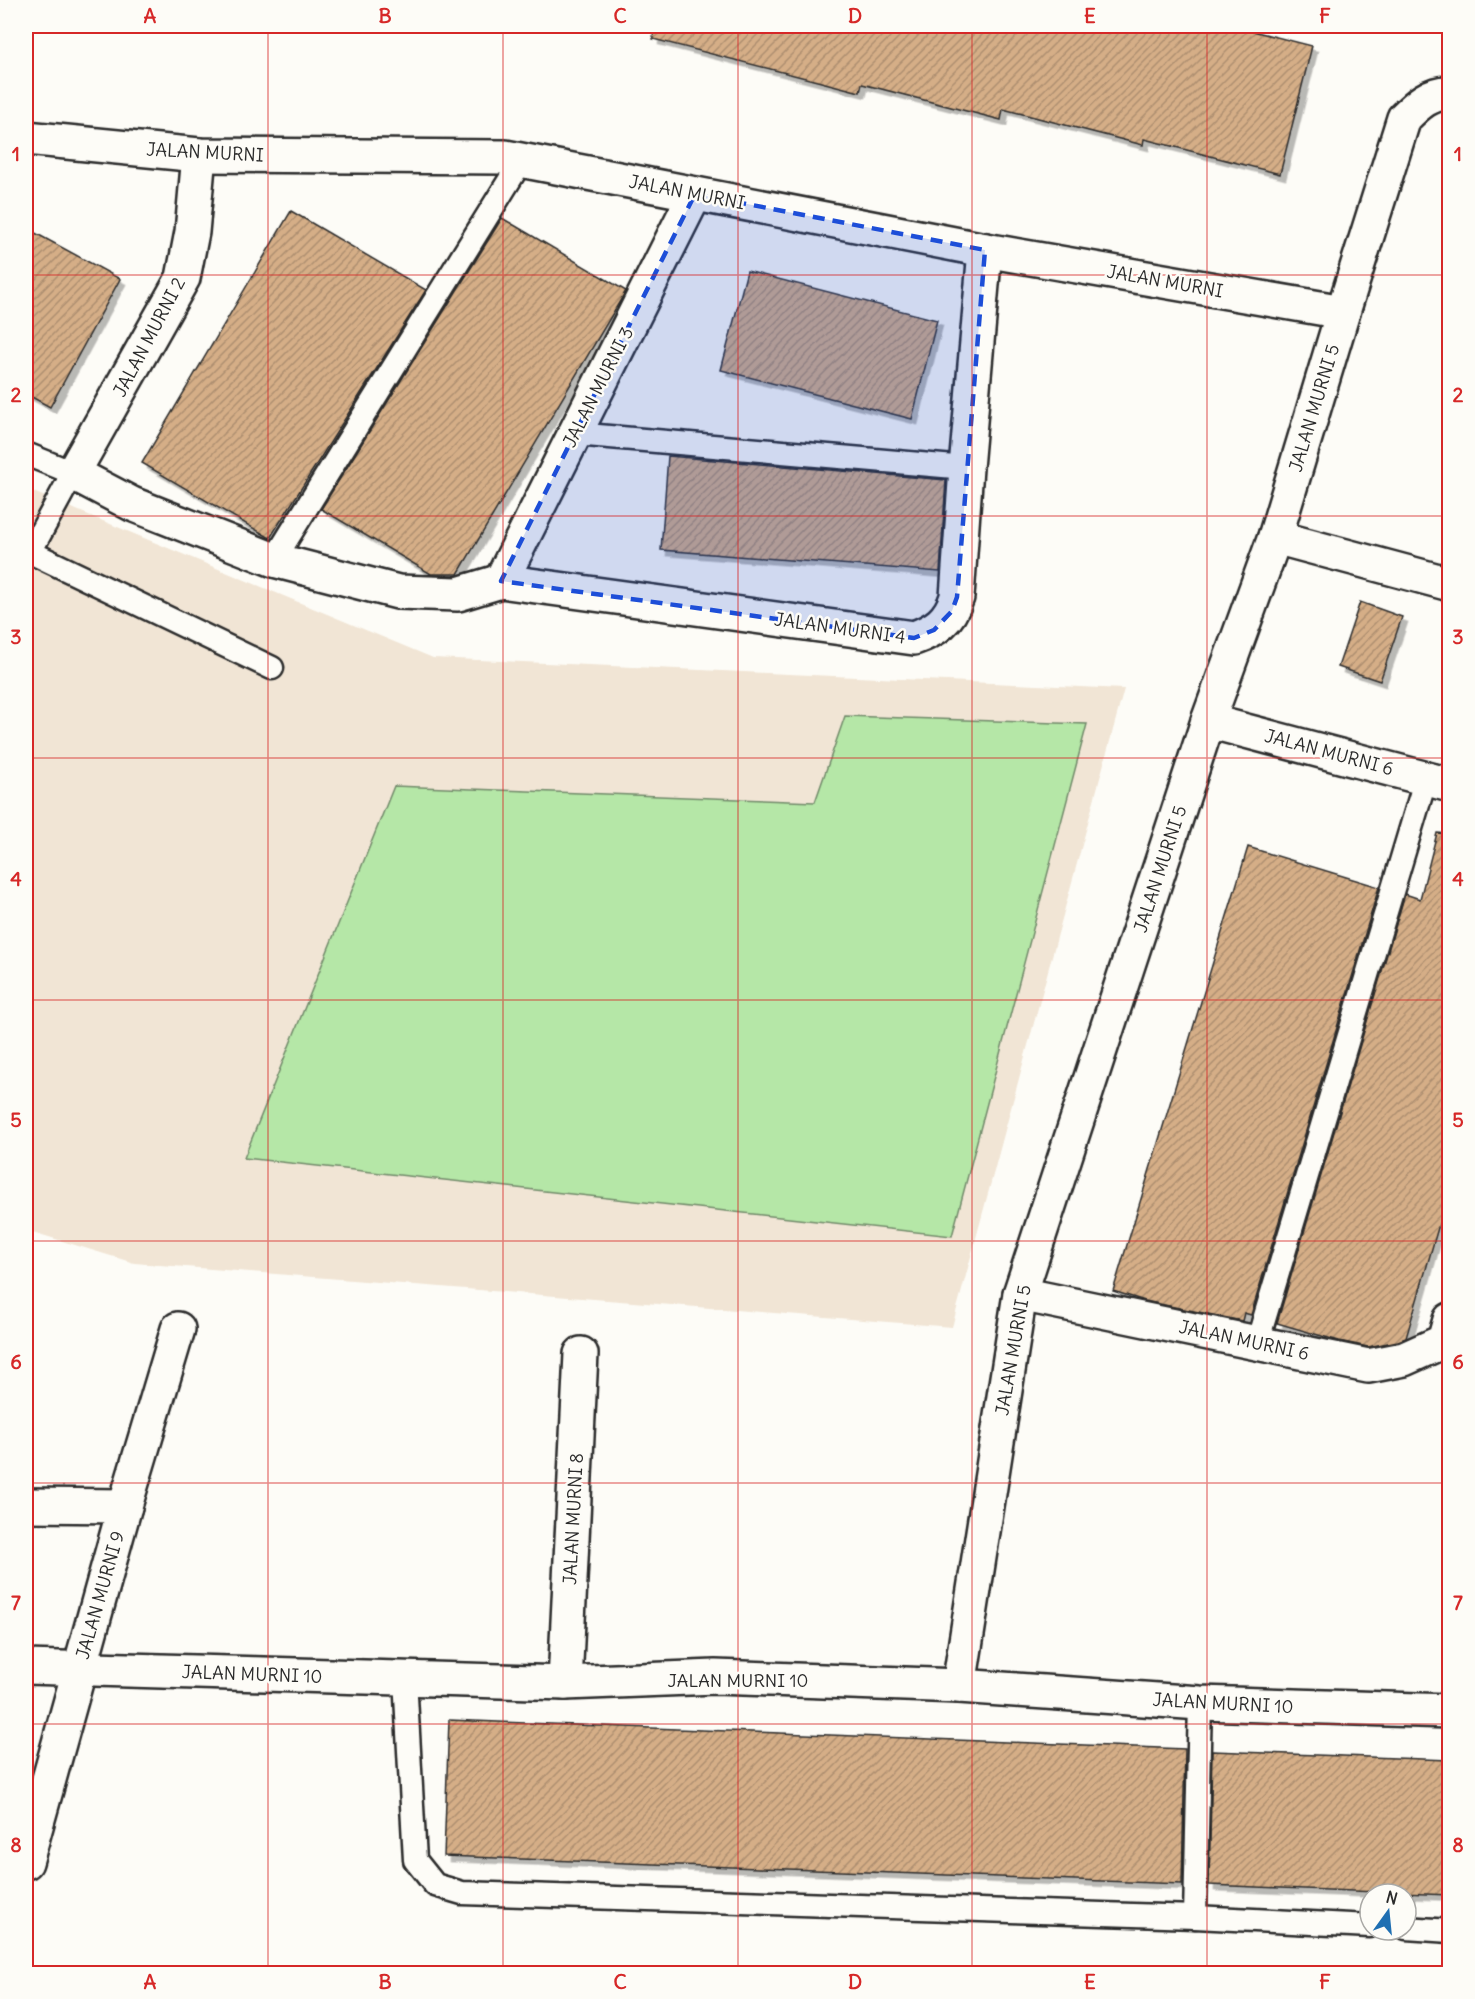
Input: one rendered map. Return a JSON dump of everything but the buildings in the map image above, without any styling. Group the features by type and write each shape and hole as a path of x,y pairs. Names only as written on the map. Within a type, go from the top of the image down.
{"street":[{"name":"JALAN MURNI 5","path":"959,1686 1020,1294 1208,721 1275,537 1342,312 1404,118 1420,102 1439,92 1449,93"},
{"name":"JALAN MURNI","path":"26,138 199,155 505,157 985,250 1342,312"},
{"name":"JALAN MURNI 2","path":"73,473 183,278 192,232 199,155"},
{"name":"JALAN MURNI 3","path":"501,581 695,194"},
{"name":"JALAN MURNI 4","path":"501,581 914,638 934,630 952,611 957,597 985,250"},
{"path":"73,473 132,504 274,560 398,592 458,594 501,581"},
{"path":"1275,537 1449,584"},
{"name":"JALAN MURNI 6","path":"1208,721 1438,782"},
{"name":"JALAN MURNI 6","path":"1020,1294 1368,1366 1404,1359 1444,1341 1449,1320"},
{"name":"JALAN MURNI 9","path":"26,1862 125,1506 178,1329"},
{"name":"JALAN MURNI 8","path":"565,1683 581,1354"},
{"path":"26,1505 125,1506"},
{"name":"JALAN MURNI 10","path":"26,1666 565,1683 714,1677 959,1686 1200,1703 1449,1711"}],"lane":[{"path":"274,560 522,160"},
{"path":"575,434 966,468"},
{"path":"26,454 73,473 28,551 272,668"},
{"path":"1257,1343 1438,782"},
{"path":"405,1678 415,1860 435,1885 462,1893 1195,1917 1358,1925"},
{"path":"1195,1917 1200,1703"},
{"path":"1418,1929 1449,1931"}],"highlighted area":[{"path":"695,194 985,250 957,597 952,611 934,630 914,638 501,581"}],"shaded area":[{"path":"26,489 433,658 1124,689 952,1327 134,1263 26,1230"}],"green space":[{"path":"845,716 1087,724 952,1236 244,1158 394,786 815,802"}]}
